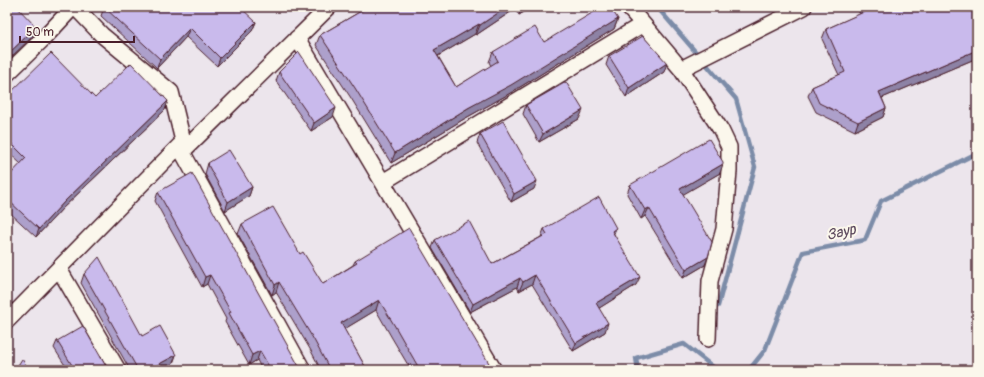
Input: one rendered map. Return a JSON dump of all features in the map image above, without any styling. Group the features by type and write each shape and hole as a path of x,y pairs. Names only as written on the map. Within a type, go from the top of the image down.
{"street":[{"path":"7,74 74,7 102,35 171,92 182,148 303,370"},
{"path":"7,321 59,268 328,7"},
{"path":"628,7 681,69 721,130 729,147 729,171 724,229 710,281 708,339"},
{"path":"681,69 804,7"},
{"path":"383,182 643,24"},
{"path":"297,38 494,370"},
{"path":"59,268 118,370"}],"building":[{"path":"7,7 17,7 36,27 7,55"},
{"path":"104,7 240,7 256,22 220,58 190,28 160,59"},
{"path":"368,7 507,7 480,25 479,24 434,50 456,87 498,61 493,52 535,27 544,42 602,7 610,7 618,19 511,85 468,108 395,153 320,35"},
{"path":"864,7 977,7 977,50 879,92 886,108 858,122 819,103 812,87 845,72 826,29 866,11"},
{"path":"643,36 667,63 629,88 609,56"},
{"path":"299,52 336,108 314,123 279,72"},
{"path":"51,53 95,98 131,63 168,101 65,201 39,229 7,199 7,178 26,158 7,139 7,96"},
{"path":"566,82 583,110 543,134 526,105"},
{"path":"503,121 537,181 514,194 480,134"},
{"path":"709,139 723,164 680,189 712,242 708,257 686,270 649,208 645,210 630,185"},
{"path":"229,150 252,187 228,202 208,163"},
{"path":"192,173 301,370 271,370 260,351 252,355 229,313 231,312 210,275 205,277 158,192"},
{"path":"599,197 616,228 612,231 640,277 596,303 608,323 576,343 535,275 523,282 520,278 473,304 435,240 469,221 492,264 547,234 544,229"},
{"path":"273,207 300,254 303,252 323,284 357,263 355,261 409,228 490,365 499,370 420,370 379,300 341,323 367,370 330,370 279,282 275,285 242,224"},
{"path":"99,257 142,336 160,326 176,355 148,370 138,370 84,274"},
{"path":"83,326 108,370 75,370 57,341"},
{"path":"22,359 29,370 15,370"}],"waterway":[{"path":"657,7 736,99 755,167 718,306"},
{"name":"Заур","path":"749,370 765,350 803,252 865,240 881,201 977,153"},
{"name":"Заур","path":"638,370 636,358 684,344 717,370"}]}
